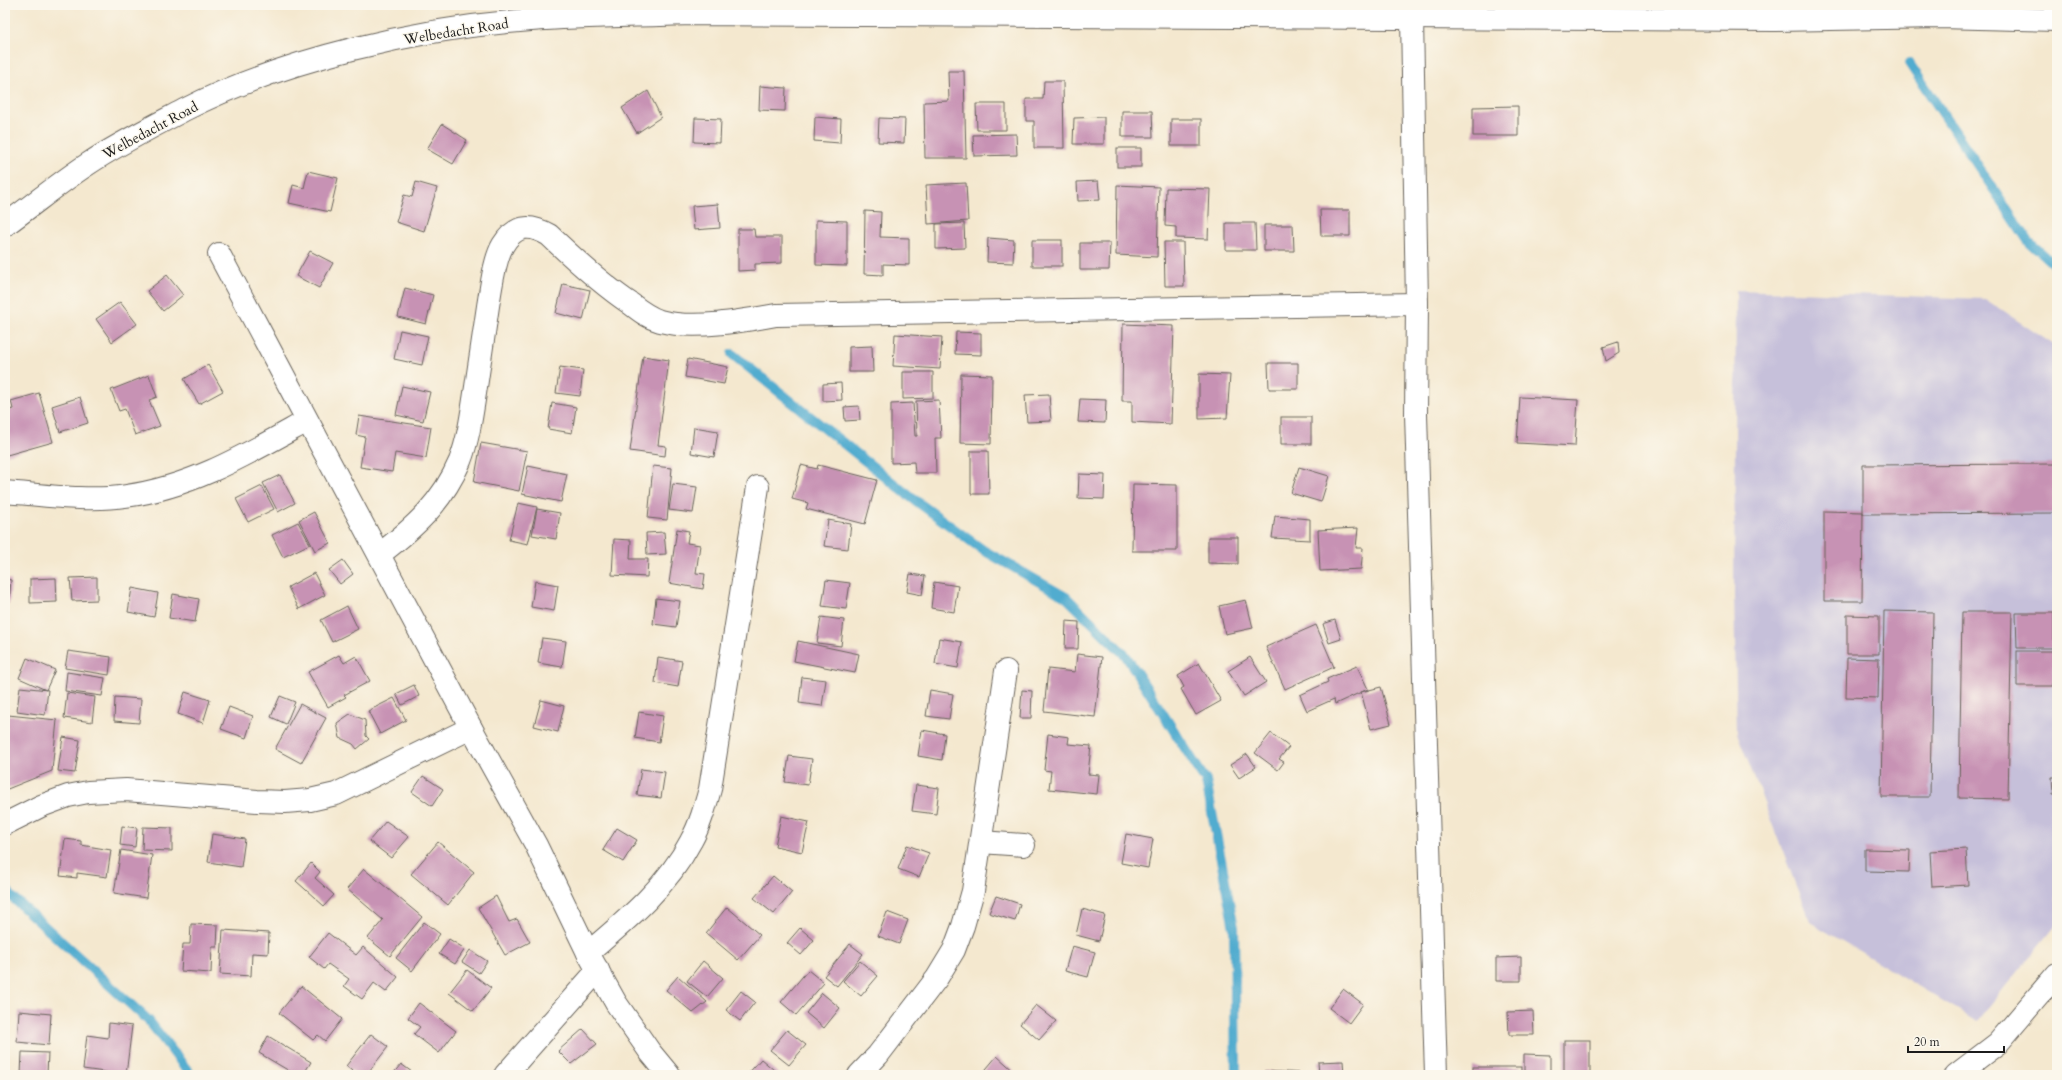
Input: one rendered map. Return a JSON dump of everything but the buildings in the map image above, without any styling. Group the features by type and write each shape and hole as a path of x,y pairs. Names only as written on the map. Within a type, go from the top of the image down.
{"street":[{"name":"Welbedacht Road","path":"5,225 88,164 185,110 227,90 275,72 349,51 441,31 530,20 689,14 1768,20 1939,11 2057,20"},
{"path":"1412,17 1416,414 1436,1075"},
{"path":"380,554 414,528 435,505 459,462 471,421 491,288 500,251 504,244 517,230 528,227 537,228 549,235 612,292 642,312 652,318 674,324 738,322 776,315 1416,304"},
{"path":"218,254 380,554 471,728 536,845 593,961 616,1002 650,1052 669,1075"},
{"path":"5,492 88,498 125,496 169,488 199,478 231,463 307,421"},
{"path":"505,1075 593,961 671,872 691,841 702,816 711,782 758,488"},
{"path":"859,1075 878,1055 937,978 954,950 963,926 973,891 1006,671"},
{"path":"5,824 42,806 68,796 88,792 126,790 285,802 336,794 471,728"},
{"path":"981,842 1024,845"},
{"path":"1956,1075 1998,1043 2057,974"}],"shaded area":[{"path":"1736,290 1985,299 2057,347 2057,923 1977,1021 1810,922 1737,733 1734,596"}],"waterway":[{"path":"1909,63 2029,242 2057,267"},
{"path":"732,354 908,495 983,550 1066,597 1126,656 1206,781 1234,928 1236,1075"},
{"path":"5,887 11,896 149,1021 191,1075"}]}
